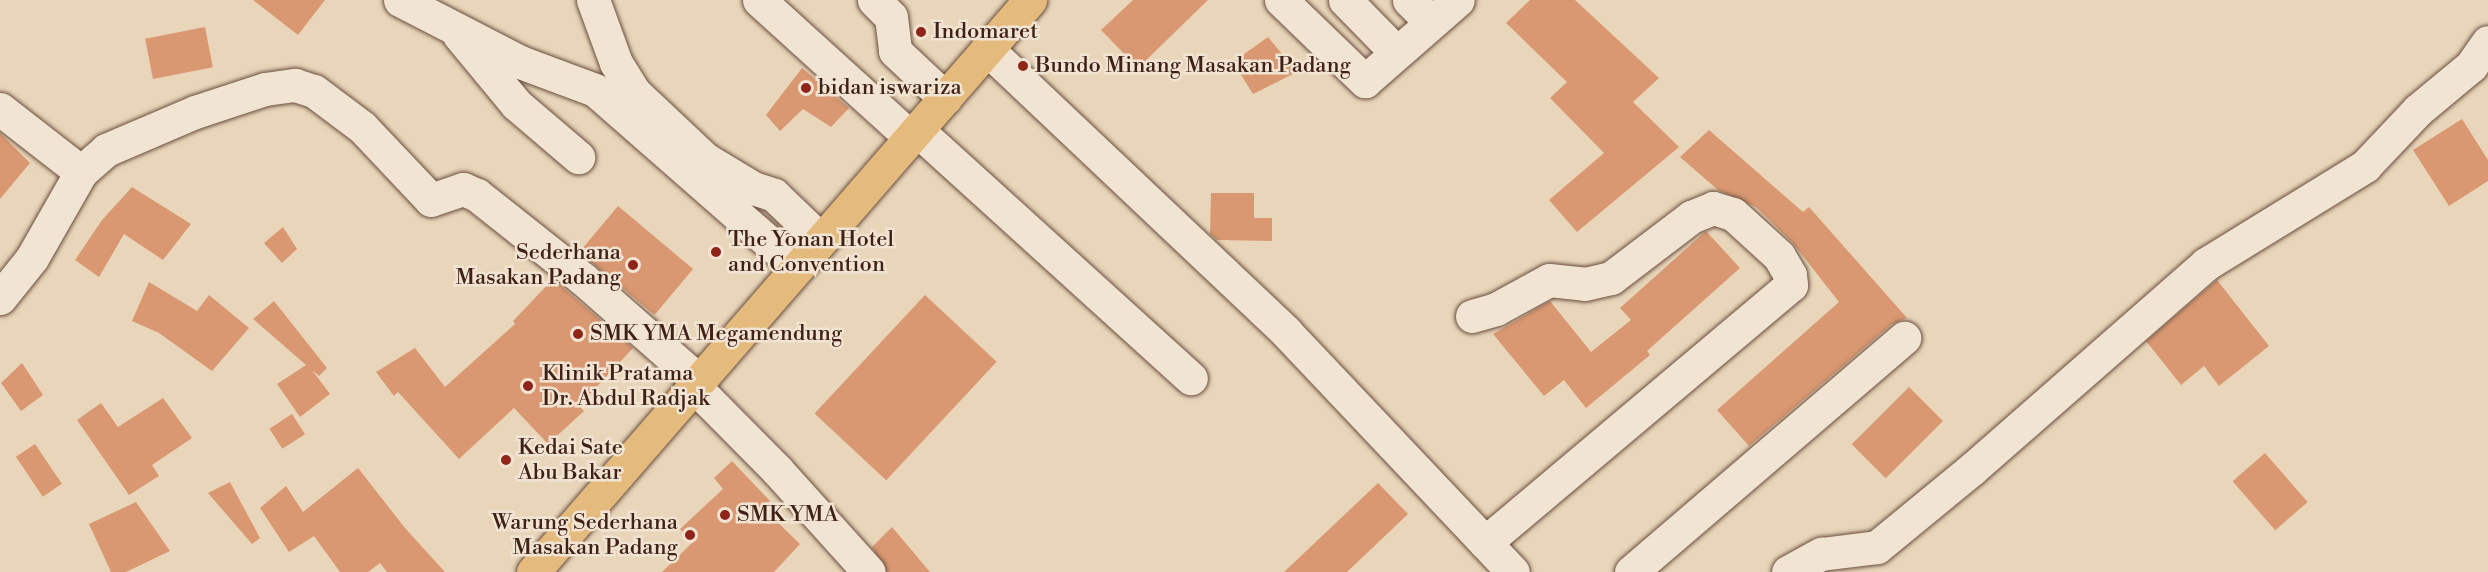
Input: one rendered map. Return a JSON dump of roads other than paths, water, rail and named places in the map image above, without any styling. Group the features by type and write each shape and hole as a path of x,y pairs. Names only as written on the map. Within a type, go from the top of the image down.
{"highway":[{"path":"533,572 1030,0"}],"street":[{"path":"400,0 520,62 595,90 797,267"},
{"path":"593,0 616,63 635,93 705,159 753,188 774,195 821,240"},
{"path":"759,0 1191,378"},
{"path":"874,0 891,17 895,51 945,98"},
{"path":"1281,0 1365,81 1396,52 1420,11 1458,0"},
{"path":"1306,24 1330,0"},
{"path":"1345,0 1396,52"},
{"path":"457,31 488,75 516,104 578,157"},
{"path":"1788,572 1821,554 1877,546 1972,470 2205,264 2365,166 2418,110 2470,66 2488,42"},
{"path":"987,49 1286,332 1513,572"},
{"path":"0,298 32,258 81,172 122,141 185,116 265,89 282,85 304,87 326,99 362,127 431,200 463,189 477,195 583,279 696,383 869,572"},
{"path":"1,111 81,172"},
{"path":"1472,316 1496,309 1549,280 1585,284 1611,278 1691,217 1713,208 1733,213 1779,256 1790,275 1791,285 1485,543"},
{"path":"1631,572 1904,338"}],"place":[{"name":"Indomaret","path":"921,32"},
{"name":"Bundo Minang Masakan Padang","path":"1023,66"},
{"name":"bidan iswariza","path":"806,88"},
{"name":"The Yonan Hotel and Convention","path":"716,252"},
{"name":"Sederhana Masakan Padang","path":"633,265"},
{"name":"SMK YMA Megamendung","path":"578,334"},
{"name":"Klinik Pratama Dr. Abdul Radjak","path":"528,386"},
{"name":"Kedai Sate Abu Bakar","path":"506,460"},
{"name":"SMK YMA","path":"725,515"},
{"name":"Warung Sederhana Masakan Padang","path":"690,535"}]}
